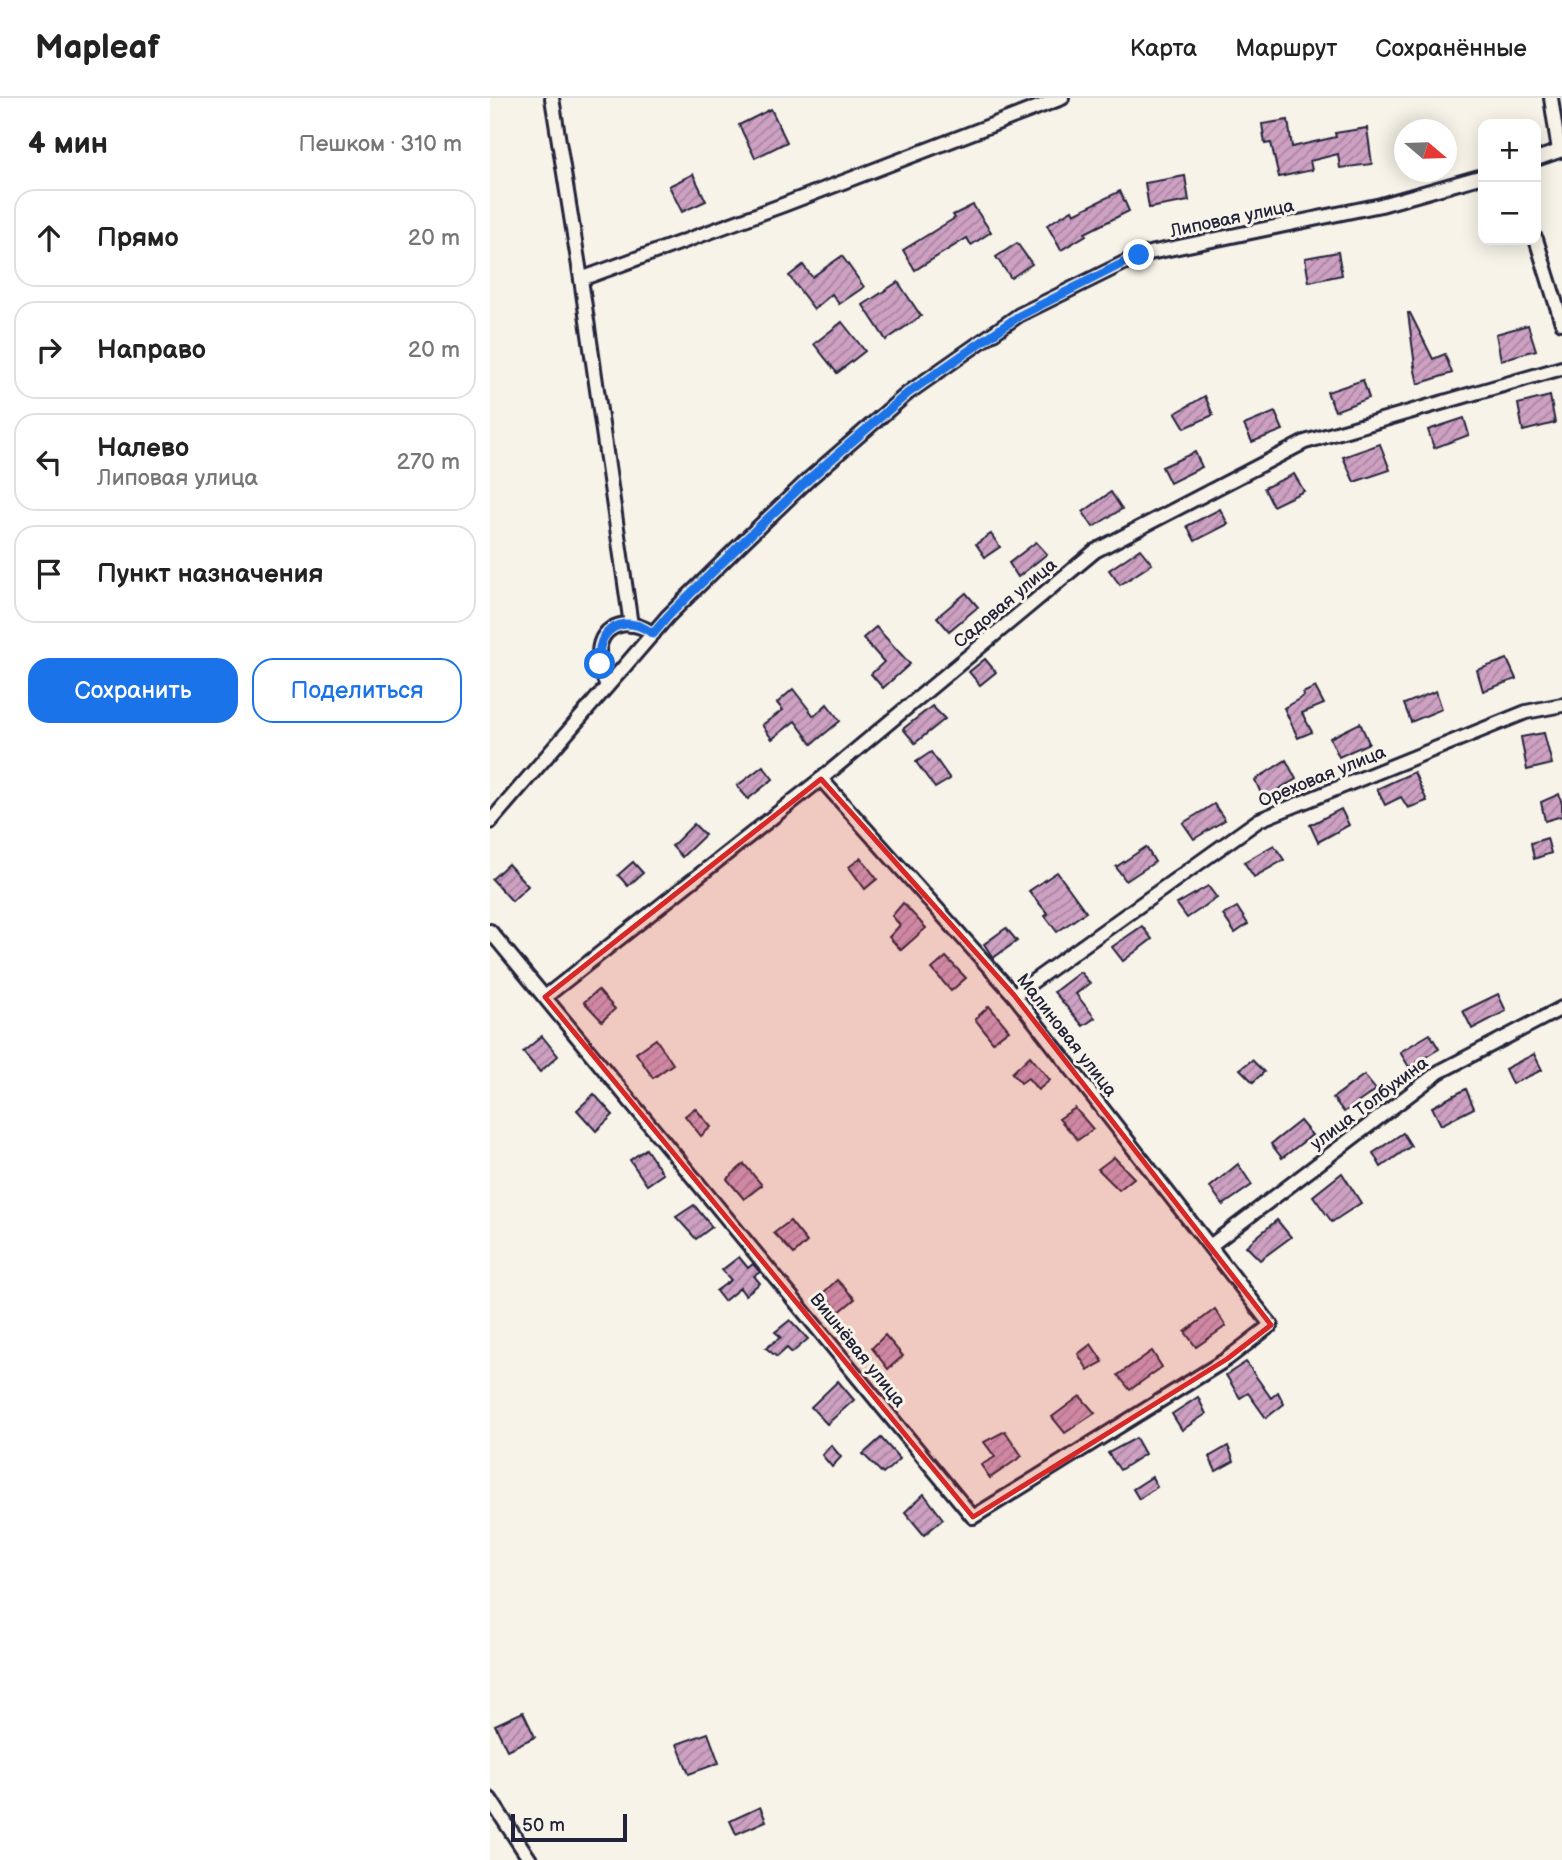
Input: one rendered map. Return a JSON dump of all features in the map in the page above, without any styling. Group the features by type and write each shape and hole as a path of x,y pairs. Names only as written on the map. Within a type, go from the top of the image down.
{"street":[{"path":"552,98 631,625"},
{"path":"580,279 1062,98"},
{"path":"1541,157 1560,150 1551,98"},
{"name":"Липовая улица","path":"490,822 668,616 744,541 819,470 908,393 1019,316 1139,255 1381,205 1478,177"},
{"path":"1538,245 1562,323"},
{"name":"Садовая улица","path":"545,997 821,779 1095,551 1306,442 1562,368"},
{"path":"607,686 598,654 603,637 609,629 620,624 631,625 646,628 653,634"},
{"name":"Ореховая улица","path":"1014,995 1259,820 1526,712 1561,709"},
{"name":"Малиновая улица","path":"821,779 1014,995 1270,1325"},
{"name":"Вишнёвая улица","path":"490,931 973,1517 1227,1359 1270,1325"},
{"name":"улица Толбухина","path":"1210,1246 1439,1072 1562,1009"},
{"path":"490,1799 530,1860"}],"highlighted area":[{"path":"821,779 1014,995 1271,1325 1227,1359 973,1517 545,997"}],"building":[{"path":"771,109 787,142 755,158 739,125"},
{"path":"1288,120 1292,147 1336,137 1335,133 1367,128 1372,164 1340,168 1338,154 1310,161 1312,170 1279,177 1271,143 1265,144 1262,124"},
{"path":"693,174 706,201 682,212 669,186"},
{"path":"1185,176 1189,201 1149,208 1145,183"},
{"path":"1120,191 1129,211 1085,233 1086,235 1061,250 1047,225 1072,210 1074,214"},
{"path":"973,205 991,232 971,245 967,238 915,270 903,250 955,218 953,215"},
{"path":"1017,243 1032,264 1011,278 996,257"},
{"path":"1338,252 1342,275 1309,282 1305,258"},
{"path":"842,256 864,287 839,304 832,294 814,309 789,276 803,265 812,277"},
{"path":"898,282 921,316 886,340 863,305"},
{"path":"1408,313 1433,359 1445,354 1452,373 1418,384"},
{"path":"842,322 865,351 837,373 814,344"},
{"path":"1528,325 1536,350 1501,360 1496,334"},
{"path":"1363,380 1369,398 1335,411 1327,392"},
{"path":"1205,396 1213,415 1185,428 1176,413"},
{"path":"1550,396 1555,423 1523,431 1518,404"},
{"path":"1275,412 1283,430 1252,442 1244,425"},
{"path":"1464,418 1469,435 1434,448 1428,430"},
{"path":"1380,444 1390,470 1354,482 1343,457"},
{"path":"1195,452 1202,467 1170,483 1162,467"},
{"path":"1294,474 1304,491 1273,506 1264,488"},
{"path":"1111,492 1122,509 1093,527 1083,512"},
{"path":"1220,509 1228,524 1195,541 1187,526"},
{"path":"991,534 1000,547 985,557 976,544"},
{"path":"1036,542 1047,554 1018,577 1009,563"},
{"path":"1140,549 1152,564 1120,585 1109,570"},
{"path":"966,593 978,607 949,631 937,617"},
{"path":"876,627 910,664 883,688 871,674 884,662 863,638"},
{"path":"985,659 996,672 980,685 969,672"},
{"path":"1507,659 1516,679 1483,691 1477,670"},
{"path":"1315,687 1324,704 1302,713 1312,732 1298,738 1284,708"},
{"path":"793,689 814,716 827,704 840,721 812,744 795,721 772,739 762,725 783,710 777,703"},
{"path":"1436,691 1442,709 1411,722 1404,704"},
{"path":"932,706 945,719 915,743 903,729"},
{"path":"1360,723 1369,743 1339,757 1330,738"},
{"path":"1544,733 1552,764 1527,770 1521,737"},
{"path":"931,752 950,779 935,788 916,762"},
{"path":"1286,760 1296,779 1263,798 1255,780"},
{"path":"763,766 773,779 748,799 737,786"},
{"path":"1414,772 1427,801 1408,808 1401,797 1385,805 1377,789"},
{"path":"1559,794 1562,816 1545,821 1541,802"},
{"path":"1214,804 1225,820 1194,839 1183,823"},
{"path":"1341,809 1349,825 1318,842 1310,825"},
{"path":"694,824 705,835 682,857 672,846"},
{"path":"1547,838 1551,853 1534,859 1531,843"},
{"path":"1274,845 1284,860 1254,877 1244,862"},
{"path":"1146,847 1155,862 1126,881 1116,867"},
{"path":"861,858 877,879 865,889 849,867"},
{"path":"633,862 643,873 628,886 618,875"},
{"path":"508,864 528,886 512,901 492,879"},
{"path":"1057,872 1086,912 1057,932 1045,916 1048,914 1029,891"},
{"path":"1208,886 1217,898 1187,918 1177,904"},
{"path":"903,903 926,928 901,950 889,937 900,925 892,916"},
{"path":"1237,907 1248,924 1235,933 1223,915"},
{"path":"1142,926 1152,939 1123,961 1112,947"},
{"path":"1006,928 1017,941 993,958 984,944"},
{"path":"946,957 966,978 951,991 932,969"},
{"path":"1080,972 1090,983 1076,994 1095,1018 1083,1026 1054,992"},
{"path":"598,990 615,1009 602,1021 584,1002"},
{"path":"1498,994 1506,1011 1472,1029 1463,1011"},
{"path":"989,1006 1009,1030 993,1042 975,1019"},
{"path":"1430,1034 1439,1049 1409,1067 1400,1052"},
{"path":"542,1036 558,1056 540,1072 523,1052"},
{"path":"656,1039 673,1064 653,1078 636,1053"},
{"path":"1534,1054 1542,1070 1512,1084 1505,1069"},
{"path":"1030,1056 1050,1080 1038,1090 1028,1078 1021,1083 1012,1073"},
{"path":"1252,1060 1264,1072 1253,1082 1240,1069"},
{"path":"1364,1075 1376,1090 1344,1112 1333,1098"},
{"path":"1466,1089 1474,1108 1441,1125 1432,1107"},
{"path":"594,1094 613,1115 596,1131 577,1110"},
{"path":"695,1108 711,1127 701,1136 685,1116"},
{"path":"1075,1108 1093,1129 1078,1140 1059,1119"},
{"path":"1300,1121 1312,1135 1282,1158 1271,1144"},
{"path":"1403,1133 1411,1146 1381,1167 1373,1153"},
{"path":"646,1149 663,1174 647,1185 630,1160"},
{"path":"1114,1157 1134,1178 1119,1190 1098,1169"},
{"path":"744,1164 762,1185 744,1199 727,1179"},
{"path":"1238,1164 1252,1185 1223,1205 1210,1187"},
{"path":"1342,1173 1361,1203 1332,1222 1313,1196"},
{"path":"694,1205 712,1227 696,1239 676,1217"},
{"path":"1277,1220 1291,1237 1260,1260 1246,1246"},
{"path":"790,1221 807,1242 794,1254 774,1233"},
{"path":"739,1257 748,1268 753,1264 760,1272 754,1276 760,1283 745,1295 740,1288 724,1301 716,1291 731,1280 722,1270"},
{"path":"837,1280 855,1299 839,1312 823,1293"},
{"path":"1215,1309 1226,1326 1196,1347 1185,1332"},
{"path":"790,1320 808,1339 792,1353 787,1348 777,1357 766,1348 781,1337 775,1332"},
{"path":"885,1335 903,1356 888,1369 872,1348"},
{"path":"1091,1344 1103,1362 1088,1370 1078,1354"},
{"path":"1152,1351 1162,1367 1130,1390 1118,1375"},
{"path":"1246,1362 1271,1398 1278,1392 1284,1404 1266,1418 1248,1393 1240,1398 1226,1375"},
{"path":"838,1381 854,1400 827,1424 811,1407"},
{"path":"1080,1396 1095,1413 1065,1433 1052,1417"},
{"path":"1198,1397 1206,1414 1182,1430 1172,1414"},
{"path":"1005,1431 1022,1456 990,1478 981,1465 995,1457 984,1442"},
{"path":"881,1438 900,1459 883,1474 863,1454"},
{"path":"1136,1438 1145,1454 1120,1470 1108,1453"},
{"path":"831,1445 841,1457 832,1467 822,1455"},
{"path":"1228,1446 1234,1461 1216,1471 1209,1457"},
{"path":"1152,1477 1157,1487 1139,1499 1133,1489"},
{"path":"924,1494 943,1519 924,1535 905,1512"},
{"path":"523,1712 535,1737 507,1750 495,1725"},
{"path":"708,1733 719,1763 689,1774 677,1744"},
{"path":"760,1807 766,1821 736,1834 730,1821"}],"route":[{"path":"600,664 600,646 609,629 620,624 631,625 646,628 653,634 668,616 810,478 908,393 1019,316 1139,255"}]}
